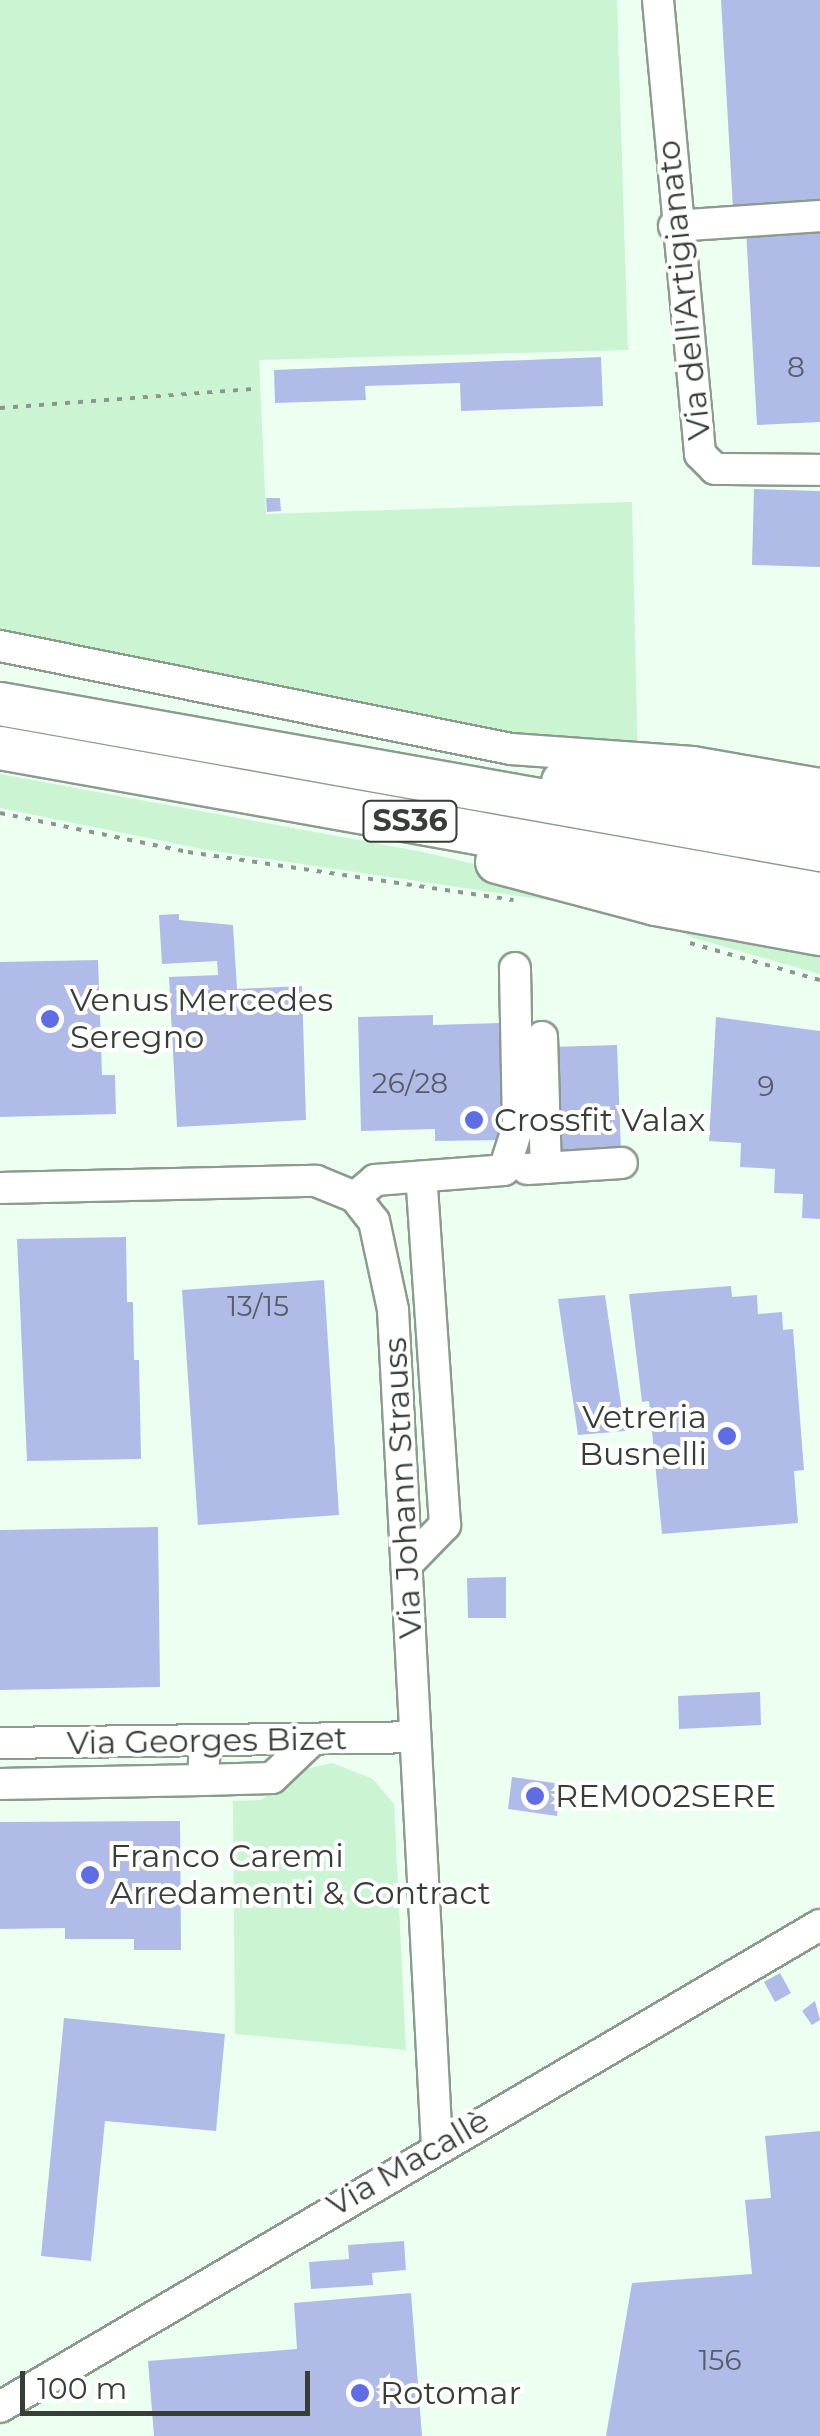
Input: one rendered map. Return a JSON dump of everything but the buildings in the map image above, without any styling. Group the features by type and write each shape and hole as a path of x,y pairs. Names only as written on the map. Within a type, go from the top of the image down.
{"highway":[{"name":"SS36","path":"0,704 820,850"},
{"name":"SS36","path":"0,748 820,894"},
{"path":"331,763 688,786 820,810"},
{"path":"324,806 373,836 656,904 820,934"}],"street":[{"name":"Via dell'Artigianato","path":"658,0 674,226 700,454 714,469 820,470"},
{"path":"674,226 820,216"},
{"path":"0,646 482,744 693,762 820,784"},
{"path":"504,1170 518,1126 516,968"},
{"path":"542,1037 546,1168"},
{"path":"0,1188 316,1182 356,1197 376,1180 622,1162"},
{"path":"408,1562 446,1524 421,1177"},
{"name":"Via Johann Strauss","path":"356,1197 386,1253 408,1562 437,2146"},
{"name":"Via Georges Bizet","path":"0,1744 311,1742 414,1737"},
{"path":"203,1780 205,1742"},
{"path":"0,1784 272,1778 311,1742"},
{"name":"Via Macallè","path":"1,2406 437,2146 820,1925"}],"path":[{"path":"0,408 254,389"},
{"path":"0,813 188,852 520,901"},
{"path":"676,937 820,980"}],"green space":[{"path":"0,0 617,0 628,350 259,360 266,514 632,502 638,769 0,659"},
{"path":"0,774 423,852 820,944 820,974 694,938 640,914 207,850 0,808"},
{"path":"332,1763 373,1779 394,1804 406,2050 235,2034 233,1801 261,1800 306,1769"}],"place":[{"name":"Venus Mercedes Seregno","path":"50,1019"},
{"name":"Crossfit Valax","path":"474,1120"},
{"name":"Vetreria Busnelli","path":"727,1436"},
{"name":"REM002SERE","path":"535,1796"},
{"name":"Franco Caremi Arredamenti & Contract","path":"90,1875"},
{"name":"Rotomar","path":"360,2393"}]}
